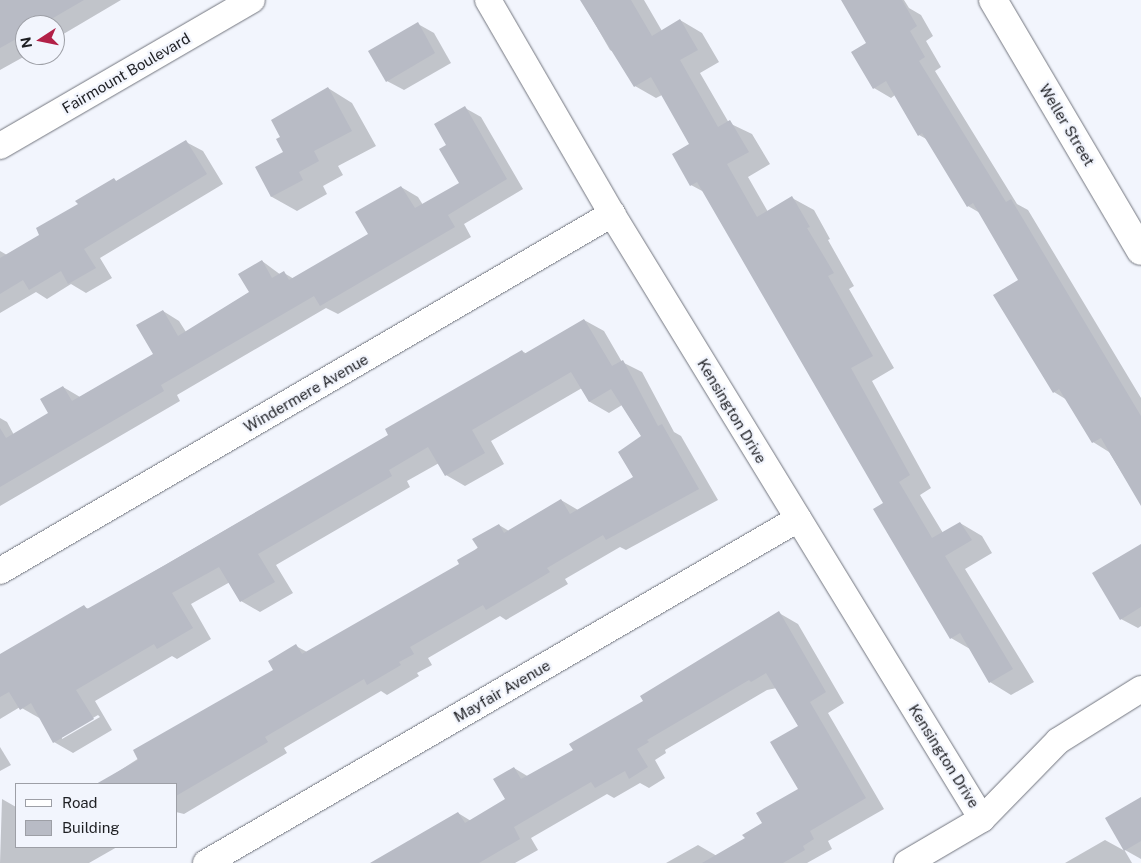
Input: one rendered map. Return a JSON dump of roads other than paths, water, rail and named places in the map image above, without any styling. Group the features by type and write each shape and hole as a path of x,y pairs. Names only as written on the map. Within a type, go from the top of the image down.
{"street":[{"name":"Fairmount Boulevard","path":"0,146 252,0"},
{"name":"Kensington Drive","path":"488,0 612,214 982,819"},
{"name":"Weller Street","path":"993,0 1141,251"},
{"name":"Windermere Avenue","path":"0,570 612,214"},
{"name":"Mayfair Avenue","path":"206,863 798,519"},
{"path":"907,863 982,819 1058,741 1141,690"}]}
